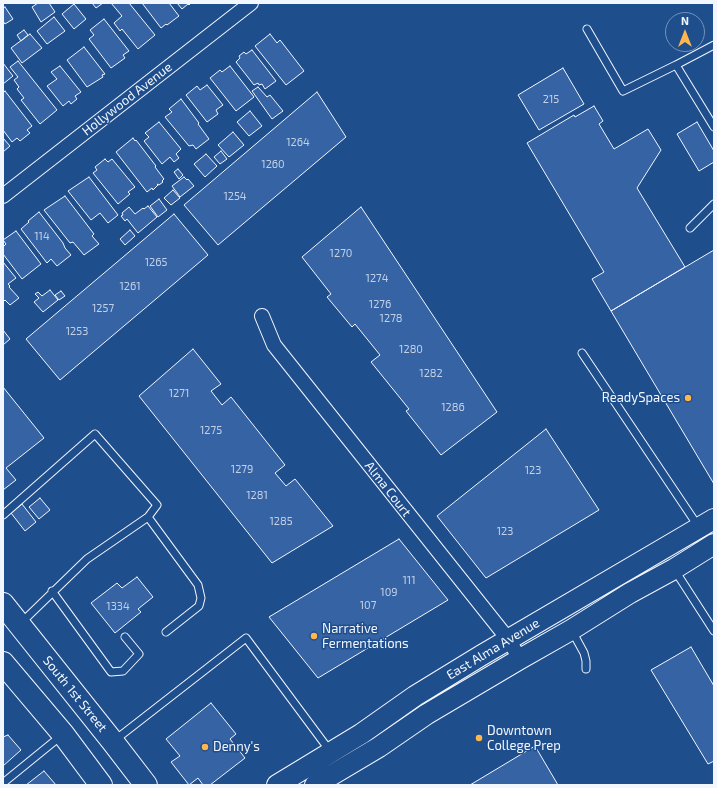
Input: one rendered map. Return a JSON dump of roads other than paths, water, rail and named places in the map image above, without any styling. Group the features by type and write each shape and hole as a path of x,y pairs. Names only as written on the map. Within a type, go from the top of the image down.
{"main road":[{"name":"East Alma Avenue","path":"277,785 331,753 415,696 508,639 706,523"},
{"name":"East Alma Avenue","path":"320,784 379,747 427,714 571,630 630,593 713,547"},
{"name":"South 1st Street","path":"3,604 114,742 146,785"},
{"path":"3,663 63,734 101,785"}],"street":[{"name":"Hollywood Avenue","path":"3,196 251,3"},
{"name":"Alma Court","path":"262,316 274,345 508,639 520,659"}],"lane":[{"path":"587,29 623,91 676,66 714,45"},
{"path":"676,66 714,127"},
{"path":"690,228 714,204"},
{"path":"582,353 706,523"},
{"path":"3,515 95,434 157,505 148,517 87,559 19,624"},
{"path":"148,517 198,585 201,598 199,606 166,632"},
{"path":"674,569 714,632"},
{"path":"52,591 111,672 123,671 139,654 125,636"},
{"path":"571,630 584,653 586,669"},
{"path":"114,742 246,638 331,753"},
{"path":"3,783 63,734"}],"place":[{"name":"ReadySpaces","path":"688,398"},
{"name":"Narrative Fermentations","path":"314,636"},
{"name":"Downtown College Prep","path":"479,738"},
{"name":"Denny's","path":"205,747"}]}
